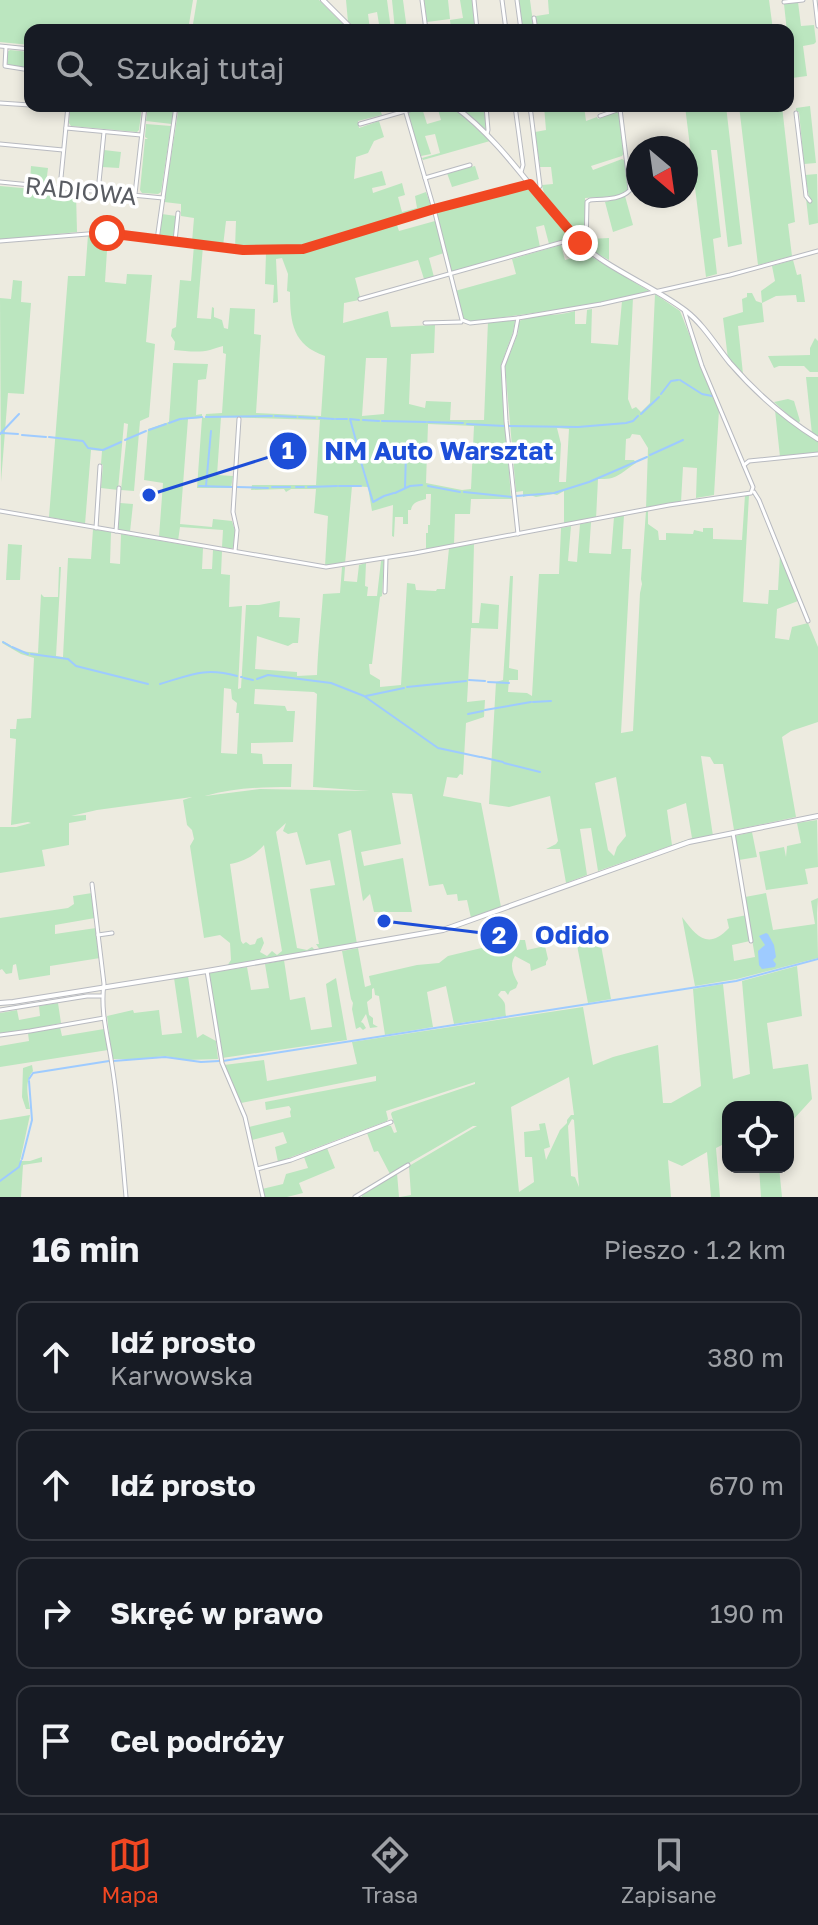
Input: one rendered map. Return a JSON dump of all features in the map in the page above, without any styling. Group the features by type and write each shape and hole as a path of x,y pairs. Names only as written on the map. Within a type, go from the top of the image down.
{"street":[{"path":"323,0 347,24"},
{"path":"422,0 425,24"},
{"path":"474,0 476,24"},
{"path":"502,0 505,24"},
{"path":"517,0 520,24"},
{"path":"784,2 803,0"},
{"path":"815,0 818,26"},
{"path":"534,18 535,24"},
{"path":"0,46 24,48"},
{"path":"6,47 5,66 24,69"},
{"path":"0,103 24,105"},
{"path":"60,188 68,112"},
{"path":"135,195 144,112"},
{"path":"157,240 175,112"},
{"path":"360,124 395,112"},
{"path":"405,112 463,321"},
{"path":"461,112 487,134 586,248 684,310 701,325 750,384 818,439"},
{"path":"486,112 487,134"},
{"path":"516,112 523,165 521,172"},
{"path":"531,112 540,186 536,190"},
{"path":"600,116 611,112"},
{"path":"586,248 587,202 615,198 630,190 620,112"},
{"path":"796,113 806,196 810,201"},
{"path":"66,128 141,135"},
{"path":"98,192 104,131"},
{"path":"0,144 63,150"},
{"path":"425,178 470,165"},
{"name":"RADIOWA","path":"0,182 163,198"},
{"path":"0,241 92,233 243,250 303,249 530,184"},
{"path":"175,242 178,213"},
{"path":"360,299 575,237"},
{"path":"425,323 470,323 585,308 730,275 818,251"},
{"path":"684,310 702,366 808,621"},
{"path":"518,318 503,366 518,534"},
{"path":"235,553 237,530 233,512 239,419"},
{"path":"744,465 749,461 818,454"},
{"path":"96,528 100,466"},
{"path":"116,531 119,488"},
{"path":"0,511 324,567 753,491"},
{"path":"385,592 386,558"},
{"path":"0,1003 443,930 689,842 818,816"},
{"path":"733,833 751,941"},
{"path":"92,884 104,987 104,1018 114,1077 126,1197"},
{"path":"98,935 112,933"},
{"path":"207,971 222,1063 245,1117 263,1197"},
{"path":"0,1010 102,996"},
{"path":"0,1035 104,1018"},
{"path":"257,1169 291,1160 391,1122"},
{"path":"355,1197 408,1165"}],"green space":[{"path":"0,0 193,0 189,24 24,24 24,44 0,42"},
{"path":"197,0 319,0 343,24 193,24"},
{"path":"346,0 387,0 390,24 379,24 377,12 368,14 369,24 348,22"},
{"path":"392,0 403,0 406,24 394,24"},
{"path":"424,0 448,0 450,19 427,22"},
{"path":"460,0 472,0 474,24 450,24 450,20 463,18"},
{"path":"519,0 530,0 533,24 521,24"},
{"path":"548,0 769,0 772,24 537,24 536,16 549,14"},
{"path":"798,2 801,26 814,25 816,42 803,46 807,76 794,78 794,24 786,24 784,4"},
{"path":"24,51 24,68 6,65 7,52"},
{"path":"810,106 816,163 804,164 799,112 796,108"},
{"path":"70,112 141,112 137,132 71,126"},
{"path":"147,112 174,112 172,124 146,121"},
{"path":"178,112 381,112 382,115 358,121 359,128 379,121 384,137 374,141 368,153 356,157 354,179 382,171 386,185 372,188 373,193 402,183 405,195 398,197 402,212 417,208 415,196 426,192 432,208 353,232 396,222 399,231 435,221 444,253 429,258 434,277 424,279 418,260 355,278 360,297 359,300 344,303 343,323 388,311 391,327 435,325 434,353 411,354 409,404 425,408 426,401 451,402 450,420 484,420 488,321 514,319 513,332 501,365 513,499 471,499 470,514 455,514 454,545 426,550 431,494 426,494 426,499 416,502 408,510 408,524 403,524 403,517 395,517 394,537 393,505 372,511 368,487 352,486 345,564 325,566 328,516 314,513 316,489 291,489 286,492 284,489 251,490 252,485 316,485 320,420 221,417 217,475 233,476 231,488 197,488 202,418 188,419 180,524 212,527 213,519 232,521 234,547 222,547 223,530 180,527 178,541 159,537 163,483 144,480 148,429 169,422 173,363 208,364 206,379 198,380 196,415 202,414 205,418 206,414 222,413 226,354 223,353 223,346 201,351 174,350 175,342 171,336 172,329 176,327 180,280 191,281 194,245 203,246 197,318 211,319 212,307 214,317 222,320 224,328 228,329 230,308 255,309 254,334 261,335 256,413 321,416 325,356 306,346 296,332 290,292 287,291 288,274 282,258 276,259 278,302 273,303 274,285 265,284 266,253 280,253 280,249 235,248 236,221 226,221 223,246 192,242 194,218 181,216 181,204 164,202","holes":["366,358 387,358 384,414 362,416","428,424 474,426 471,489 426,483"]},
{"path":"408,112 423,112 427,124 441,120 439,112 458,112 490,141 423,160 440,153 435,134 425,136 431,154 421,156"},
{"path":"465,112 484,112 486,130"},
{"path":"544,112 585,112 586,121 619,113 624,153 591,166 593,170 622,159 625,161 626,192 619,196 585,198 585,244 544,193 542,185 553,184 551,167 540,167 535,132 546,130"},
{"path":"686,112 727,112 742,244 728,247 717,150 711,150 721,237 713,239 717,274 706,277 698,208 698,136 689,136"},
{"path":"740,112 783,112 795,222 788,224 792,256 758,265"},
{"path":"146,124 171,126 161,192 158,194 142,193 140,190 145,139 148,139 145,137"},
{"path":"104,150 121,152 119,168 102,167"},
{"path":"31,166 48,168 46,184 30,182"},
{"path":"475,166 479,179 452,187 447,173"},
{"path":"817,174 818,223 809,225 805,175"},
{"path":"0,186 76,193 77,232 0,240"},
{"path":"527,188 570,239 549,244 544,225 536,227 540,247 451,272 436,211"},
{"path":"625,196 633,225 613,232 605,202"},
{"path":"162,214 176,216 172,239 159,237"},
{"path":"88,235 108,235 105,282 126,284 127,274 152,275 146,342 155,344 149,417 140,421 134,491 121,490 128,424 124,423 118,490 101,488 102,451 91,450 85,524 49,517 68,276 85,276"},
{"path":"609,238 609,260 592,250 588,239"},
{"path":"561,245 565,260 587,254 649,291 593,305 468,322 463,319 455,291 516,274 512,259"},
{"path":"793,260 797,275 801,274 805,302 797,302 796,295 776,296 762,303 761,291 775,281 772,266"},
{"path":"13,280 22,281 21,302 31,303 24,394 8,393 1,482 0,298 11,299"},
{"path":"747,293 752,293 756,301 762,303 764,322 738,326 743,374 728,359 723,318 743,312 742,299 747,297"},
{"path":"655,294 680,311 719,410 714,495 696,498 697,468 683,467 681,502 646,509 648,448 640,435 632,434 626,439 625,460 636,463 615,477 598,479 596,519 564,524 564,491 557,495 536,497 523,497 523,491 516,492 505,366 518,333 519,321 575,311 575,324 586,324 587,310 592,309 591,343 618,345 622,301 633,298 628,399 632,409 636,407 641,412 650,403","holes":["557,428 569,429 566,482 559,482 561,444"]},
{"path":"815,338 818,341 818,372 810,372 804,366 774,368 768,356 810,355"},
{"path":"806,377 818,377 818,437 812,434"},
{"path":"794,401 800,421 798,424 774,402"},
{"path":"775,410 818,441 818,454 780,457"},
{"path":"745,495 749,495 743,602 768,604 769,590 778,590 780,554 798,601 777,609 775,638 789,640 792,627 808,623 818,647 818,722 782,737 796,817 734,830 723,764 714,764 710,757 701,756 713,836 670,846 598,871 591,828 580,829 587,875 566,883 560,849 546,849 558,841 550,796 509,807 489,804 496,682 503,680 510,576 513,576 509,668 518,670 518,680 509,680 508,692 532,696 539,574 559,574 561,528 571,526 568,561 577,562 580,524 591,522 589,553 611,554 614,517 624,515 622,549 631,549 621,733 633,731 646,511 648,524 658,531 659,540 666,540 666,533 693,534 694,530 703,532 703,528 713,528 713,539 742,540","holes":["616,777 626,836 614,856 608,850 595,783","686,803 692,838 672,845 667,810"]},
{"path":"120,503 133,504 130,532 118,528"},
{"path":"93,529 111,532 110,563 120,564 121,534 203,548 202,569 212,569 213,550 222,551 221,574 230,575 229,607 242,606 238,689 241,688 246,605 280,601 279,617 300,618 298,643 288,646 257,636 255,669 297,672 297,676 317,675 323,594 340,593 342,567 345,567 344,581 357,582 359,565 366,563 367,596 377,596 381,561 384,560 382,596 372,664 369,664 370,674 380,680 380,687 401,685 407,583 415,584 416,590 445,589 449,548 474,544 472,623 479,623 481,603 499,605 498,629 471,628 467,702 485,700 484,717 466,723 463,775 447,777 443,796 481,803 501,907 471,918 467,900 458,901 457,894 447,895 443,884 429,886 412,794 392,793 401,844 361,852 364,866 403,858 412,912 374,912 370,894 363,901 351,830 338,834 357,944 320,950 316,944 319,944 310,889 335,885 330,860 306,865 297,832 288,834 283,831 286,823 276,832 297,948 307,950 312,947 315,950 227,966 231,960 230,943 220,935 204,938 190,846 194,839 187,825 183,800 192,797 71,816 86,815 86,820 69,823 69,845 42,850 45,866 0,873 0,827 31,823 11,825 16,739 10,738 10,729 16,729 17,719 31,718 34,658 2,643 20,651 38,653 41,594 44,597 58,597 61,567 56,656 63,657 68,558 91,559","holes":["224,688 231,689 232,699 237,703 236,713 239,713 237,754 221,753","255,689 317,694 313,787 369,791 260,789 205,796 247,788 291,787 292,764 263,764 262,754 251,753 251,743 293,742 295,711 287,711 285,706 254,704","264,845 282,951 277,955 272,951 267,956 260,952 264,943 262,937 250,945 241,941 230,864 249,858"]},
{"path":"8,544 22,545 20,580 6,580"},
{"path":"817,820 818,867 805,869 808,884 766,890 759,852 784,847 786,857 787,846 801,843 797,823"},
{"path":"752,832 757,857 739,860 735,836"},
{"path":"92,893 95,918 55,925 55,934 96,928 100,958 50,966 50,975 19,980 16,964 12,973 6,974 0,970 0,918 68,908 74,904 73,896"},
{"path":"766,893 773,930 815,924 811,901 818,898 818,958 737,979 695,986 682,917 698,935 709,939 722,935 729,928 727,919 747,915 750,941 732,945 734,961 755,957 745,897"},
{"path":"517,940 525,940 527,950 545,946 548,959 546,965 531,971 530,964 515,956 512,966 518,983 516,988 508,995 501,991 498,995 504,1003 506,1016 454,1024 446,986 427,992 433,1027 385,1035 379,996 375,995 374,988 372,998 367,1002 369,1015 378,1027 370,1028 366,1014 361,1022 366,1028 356,1029 342,951 358,948 365,987 371,985 369,976 439,963 448,956 498,944 504,953"},
{"path":"600,940 611,999 588,1003 577,945"},
{"path":"284,960 290,1000 305,997 311,1030 332,1027 326,984 336,978 347,1040 222,1058 209,973 247,967 251,990 269,988 265,964"},
{"path":"797,966 802,1016 767,1023 773,1069 808,1064 812,1099 794,1119 794,1101 722,1101 722,1145 716,1148 720,1197 711,1197 707,1152 682,1166 668,1160 671,1197 400,1197 411,1195 409,1166 477,1126 390,1174 378,1151 374,1152 367,1133 388,1125 394,1133 397,1132 392,1112 475,1082 386,1111 387,1121 278,1162 275,1147 287,1143 283,1132 252,1140 249,1127 291,1117 291,1109 289,1106 266,1110 265,1102 376,1081 376,1076 241,1103 224,1065 264,1060 267,1081 357,1064 352,1042 583,1007 593,1065 658,1045 663,1103 671,1103 701,1086 693,989 723,984 733,1079 750,1074 742,981","holes":["569,1077 574,1115 560,1130 546,1160 544,1149 550,1147 545,1123 539,1124 540,1130 524,1132 525,1157 532,1157 534,1182 519,1192 511,1107","574,1120 579,1187 575,1177 571,1176 568,1126"]},
{"path":"188,976 197,1038 203,1034 216,1041 218,1059 186,1060 165,1056 112,1059 107,1016 133,1010 134,1013 159,1010 162,1035 182,1033 174,978"},
{"path":"58,1003 61,1023 0,1033 0,1013 17,1010 19,1020 40,1016 39,1006"},
{"path":"60,1027 62,1036 104,1029 108,1050 0,1067 0,1046 29,1041 28,1033"},
{"path":"32,1065 28,1084 30,1109 26,1109 22,1097 23,1068"},
{"path":"30,1115 20,1161 42,1157 42,1162 23,1165 21,1197 0,1197 0,1120"},
{"path":"327,1148 335,1168 299,1183 303,1193 264,1197 262,1189 283,1184 286,1174 308,1168 304,1157"},
{"path":"397,1173 399,1197 362,1197 361,1194"},
{"path":"759,1173 780,1173 782,1197 761,1197"}],"water":[{"path":"766,933 774,945 776,957 773,960 776,964 775,967 762,969 758,951 765,945 759,936"}],"waterway":[{"path":"661,394 671,381 678,380"},
{"path":"680,380 702,394 712,396"},
{"path":"641,414 659,397"},
{"path":"0,434 19,414"},
{"path":"206,417 272,416"},
{"path":"275,416 296,417"},
{"path":"509,426 578,427 626,423 638,416"},
{"path":"169,423 202,417"},
{"path":"299,417 315,418"},
{"path":"319,418 334,419"},
{"path":"336,419 347,419"},
{"path":"358,448 350,419 359,420"},
{"path":"363,420 379,421"},
{"path":"382,421 426,422"},
{"path":"428,422 463,423"},
{"path":"149,430 166,424"},
{"path":"467,424 504,426"},
{"path":"125,440 146,431"},
{"path":"206,486 211,431"},
{"path":"2,433 18,434"},
{"path":"22,435 46,437"},
{"path":"49,437 83,441 88,448 103,450 121,442"},
{"path":"650,455 683,440"},
{"path":"358,452 373,502 394,493"},
{"path":"405,488 406,453"},
{"path":"516,496 554,493 647,457"},
{"path":"395,493 410,486 422,485"},
{"path":"199,486 232,487"},
{"path":"308,487 337,486"},
{"path":"339,486 361,486"},
{"path":"428,486 460,492"},
{"path":"237,487 268,488"},
{"path":"272,487 290,487"},
{"path":"296,487 304,487"},
{"path":"464,492 512,497"},
{"path":"3,642 10,646"},
{"path":"12,647 28,654"},
{"path":"31,654 68,659 76,666 148,684"},
{"path":"160,684 206,672 237,676"},
{"path":"257,679 268,675 331,683 364,696 438,748 480,757"},
{"path":"244,678 253,680"},
{"path":"469,680 485,681"},
{"path":"407,687 466,681"},
{"path":"488,682 509,683"},
{"path":"366,696 404,688"},
{"path":"533,702 551,701"},
{"path":"485,710 531,702"},
{"path":"468,714 483,711"},
{"path":"481,757 503,762"},
{"path":"504,763 540,772"},
{"path":"223,1061 736,981 818,959"},
{"path":"113,1061 165,1057 219,1061"},
{"path":"29,1079 33,1073 109,1061"},
{"path":"22,1159 32,1120 29,1081"},
{"path":"0,1181 19,1167 21,1161"}],"place":[{"name":"NM Auto Warsztat","path":"149,495"},
{"name":"Odido","path":"384,921"}],"route":[{"path":"107,233 243,250 303,249 530,184 580,243"}]}
